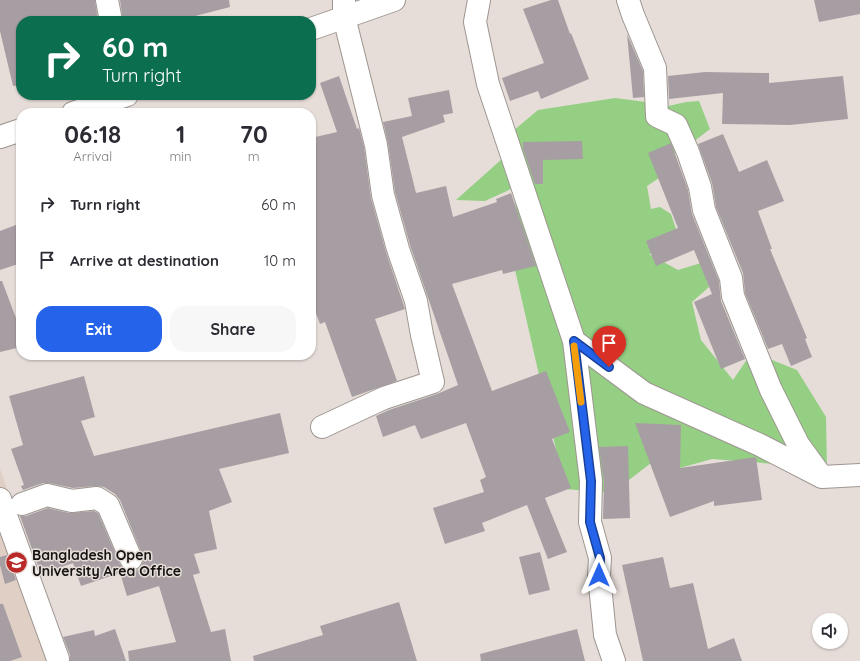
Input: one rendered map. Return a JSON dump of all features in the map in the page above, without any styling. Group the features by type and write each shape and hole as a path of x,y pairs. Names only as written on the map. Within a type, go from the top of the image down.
{"main road":[{"path":"107,0 110,16"},
{"path":"316,26 344,9 394,0"},
{"path":"479,0 475,22 488,84 574,341 591,481 590,522 600,558 599,575 605,635 614,661"},
{"path":"628,0 655,68 657,116 676,126 679,132 688,152 700,187 704,210 731,278 733,296 771,390 798,444 822,477"},
{"path":"322,427 384,398 433,382 416,301 398,249 383,195 376,145 344,9"},
{"path":"87,108 111,100"},
{"path":"0,137 16,132"},
{"path":"574,341 644,393 760,445 822,477 860,475"},
{"path":"22,504 46,496 72,501 97,498 108,505 131,559"},
{"path":"0,499 58,659"}],"shaded area":[{"name":"Bangladesh Open University Area Office","path":"0,469 67,658 72,661 0,661"}],"green space":[{"path":"615,98 646,102 664,107 686,102 699,101 710,129 679,153 657,155 659,178 647,186 651,209 660,207 671,214 676,229 668,250 649,254 678,270 701,263 709,287 692,302 701,340 733,380 752,352 797,370 826,417 827,468 712,459 680,468 651,463 612,493 565,489 513,261 516,208 513,188 485,201 456,200 512,150 507,136 538,110"}],"building":[{"path":"0,0 95,0 97,16 16,16 16,86 13,86 0,31"},
{"path":"120,0 229,0 230,7 195,16 122,16"},
{"path":"551,0 558,0 570,34 571,33 589,79 541,99 538,91 510,101 502,78 544,63 523,9"},
{"path":"814,0 860,0 860,14 819,22"},
{"path":"627,34 643,71 644,97 633,98"},
{"path":"705,72 769,73 769,83 843,76 848,119 790,125 722,124 723,93 669,99 668,76"},
{"path":"339,76 357,129 359,128 364,147 371,198 386,252 405,309 375,319 397,381 352,397 325,322 320,324 316,313 316,137 337,132 320,83"},
{"path":"449,90 453,113 443,115 445,122 402,137 416,193 446,186 453,217 497,202 496,199 511,193 536,266 503,274 502,270 452,284 492,391 546,371 570,432 552,439 571,488 545,498 567,552 548,559 527,505 482,523 485,531 445,544 433,508 484,492 480,480 486,477 466,423 421,439 415,425 383,437 376,416 458,385 410,245 395,192 388,143 383,122 412,116 408,98"},
{"path":"723,134 739,172 767,160 784,201 758,211 772,249 770,249 807,338 805,339 812,357 791,366 782,344 768,349 745,293 743,273 716,207 712,183 698,144"},
{"path":"582,141 583,159 543,160 543,184 535,184 523,149 523,142"},
{"path":"671,143 688,190 692,214 719,281 721,301 745,359 721,369 694,302 712,294 694,250 656,266 646,241 678,228 648,153"},
{"path":"16,225 16,265 0,270 0,231"},
{"path":"0,281 2,281 16,318 16,348 0,352"},
{"path":"84,376 95,417 81,421 94,456 280,413 289,453 219,469 232,502 209,511 217,549 194,554 200,573 193,575 211,632 225,629 231,661 129,661 128,651 176,642 159,586 127,596 120,573 81,586 73,563 41,574 20,516 26,516 48,508 69,513 94,511 98,513 123,569 136,571 141,567 143,561 142,554 120,500 115,494 104,487 96,486 73,488 43,483 23,490 21,486 24,485 11,449 23,445 9,396"},
{"path":"635,423 681,425 680,468 756,457 762,500 714,506 714,501 670,517"},
{"path":"628,446 630,518 603,519 604,481 599,447"},
{"path":"540,552 550,590 529,595 519,557"},
{"path":"7,555 16,580 5,584 0,565 0,557"},
{"path":"663,557 670,588 693,583 708,649 734,638 742,661 643,661 622,565"},
{"path":"399,602 417,661 254,661 253,656 323,635 320,626"},
{"path":"0,604 3,604 22,657 10,661 0,661"},
{"path":"115,629 126,661 70,661 70,655 63,637 94,630 95,636"},
{"path":"577,629 585,661 481,661 480,654"}],"slow traffic":[{"path":"574,346 581,402"}],"place":[{"name":"Bangladesh Open University Area Office","path":"17,563"}],"route":[{"path":"599,575 600,558 590,522 591,481 574,341 609,367"}]}
